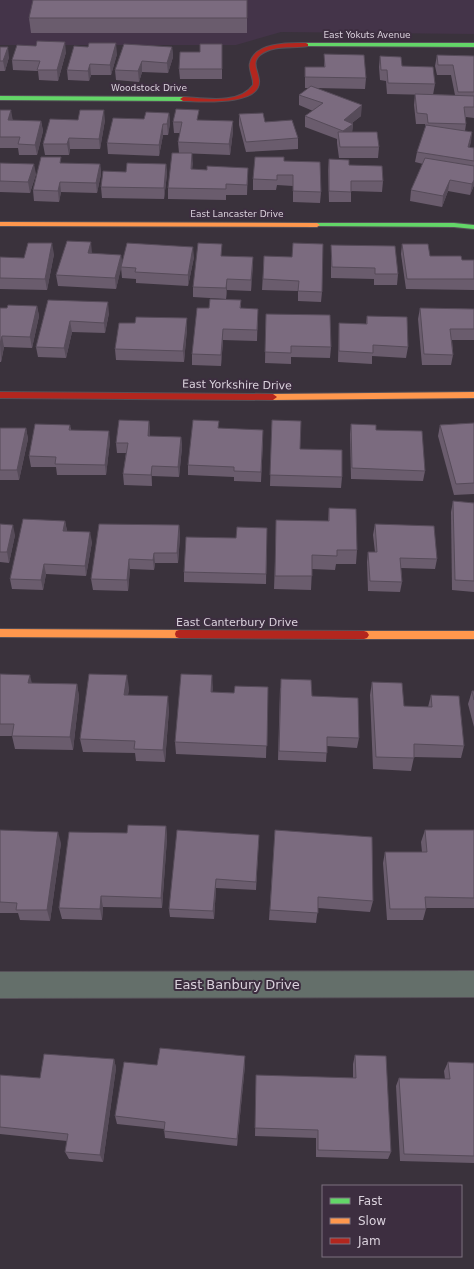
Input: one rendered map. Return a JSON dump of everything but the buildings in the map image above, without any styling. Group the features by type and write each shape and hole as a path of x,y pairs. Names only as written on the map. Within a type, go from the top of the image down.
{"street":[{"name":"East Yokuts Avenue","path":"261,52 278,46 298,45 474,45"},
{"name":"Woodstock Drive","path":"0,98 234,99 246,95 255,87 256,78 252,66 254,60 261,52"},
{"name":"East Lancaster Drive","path":"0,224 438,224 474,227"},
{"name":"East Yorkshire Drive","path":"0,395 328,398 474,396"},
{"name":"East Canterbury Drive","path":"0,633 474,635"},
{"name":"East Banbury Drive","path":"0,985 474,984"}],"shaded area":[{"path":"0,0 474,0 474,34 281,32 236,45 0,45"}],"traffic: fast":[{"path":"306,45 474,45"},
{"path":"0,98 183,99"},
{"path":"317,225 454,225 474,227"}],"traffic: slow":[{"path":"0,224 317,225"},
{"path":"273,397 474,395"},
{"path":"0,633 179,634"},
{"path":"364,635 474,635"}],"traffic: jam":[{"path":"183,99 218,100 243,96 256,85 256,78 252,68 255,57 266,49 274,47 306,45"},
{"path":"0,395 273,397"},
{"path":"179,634 364,635"}]}
